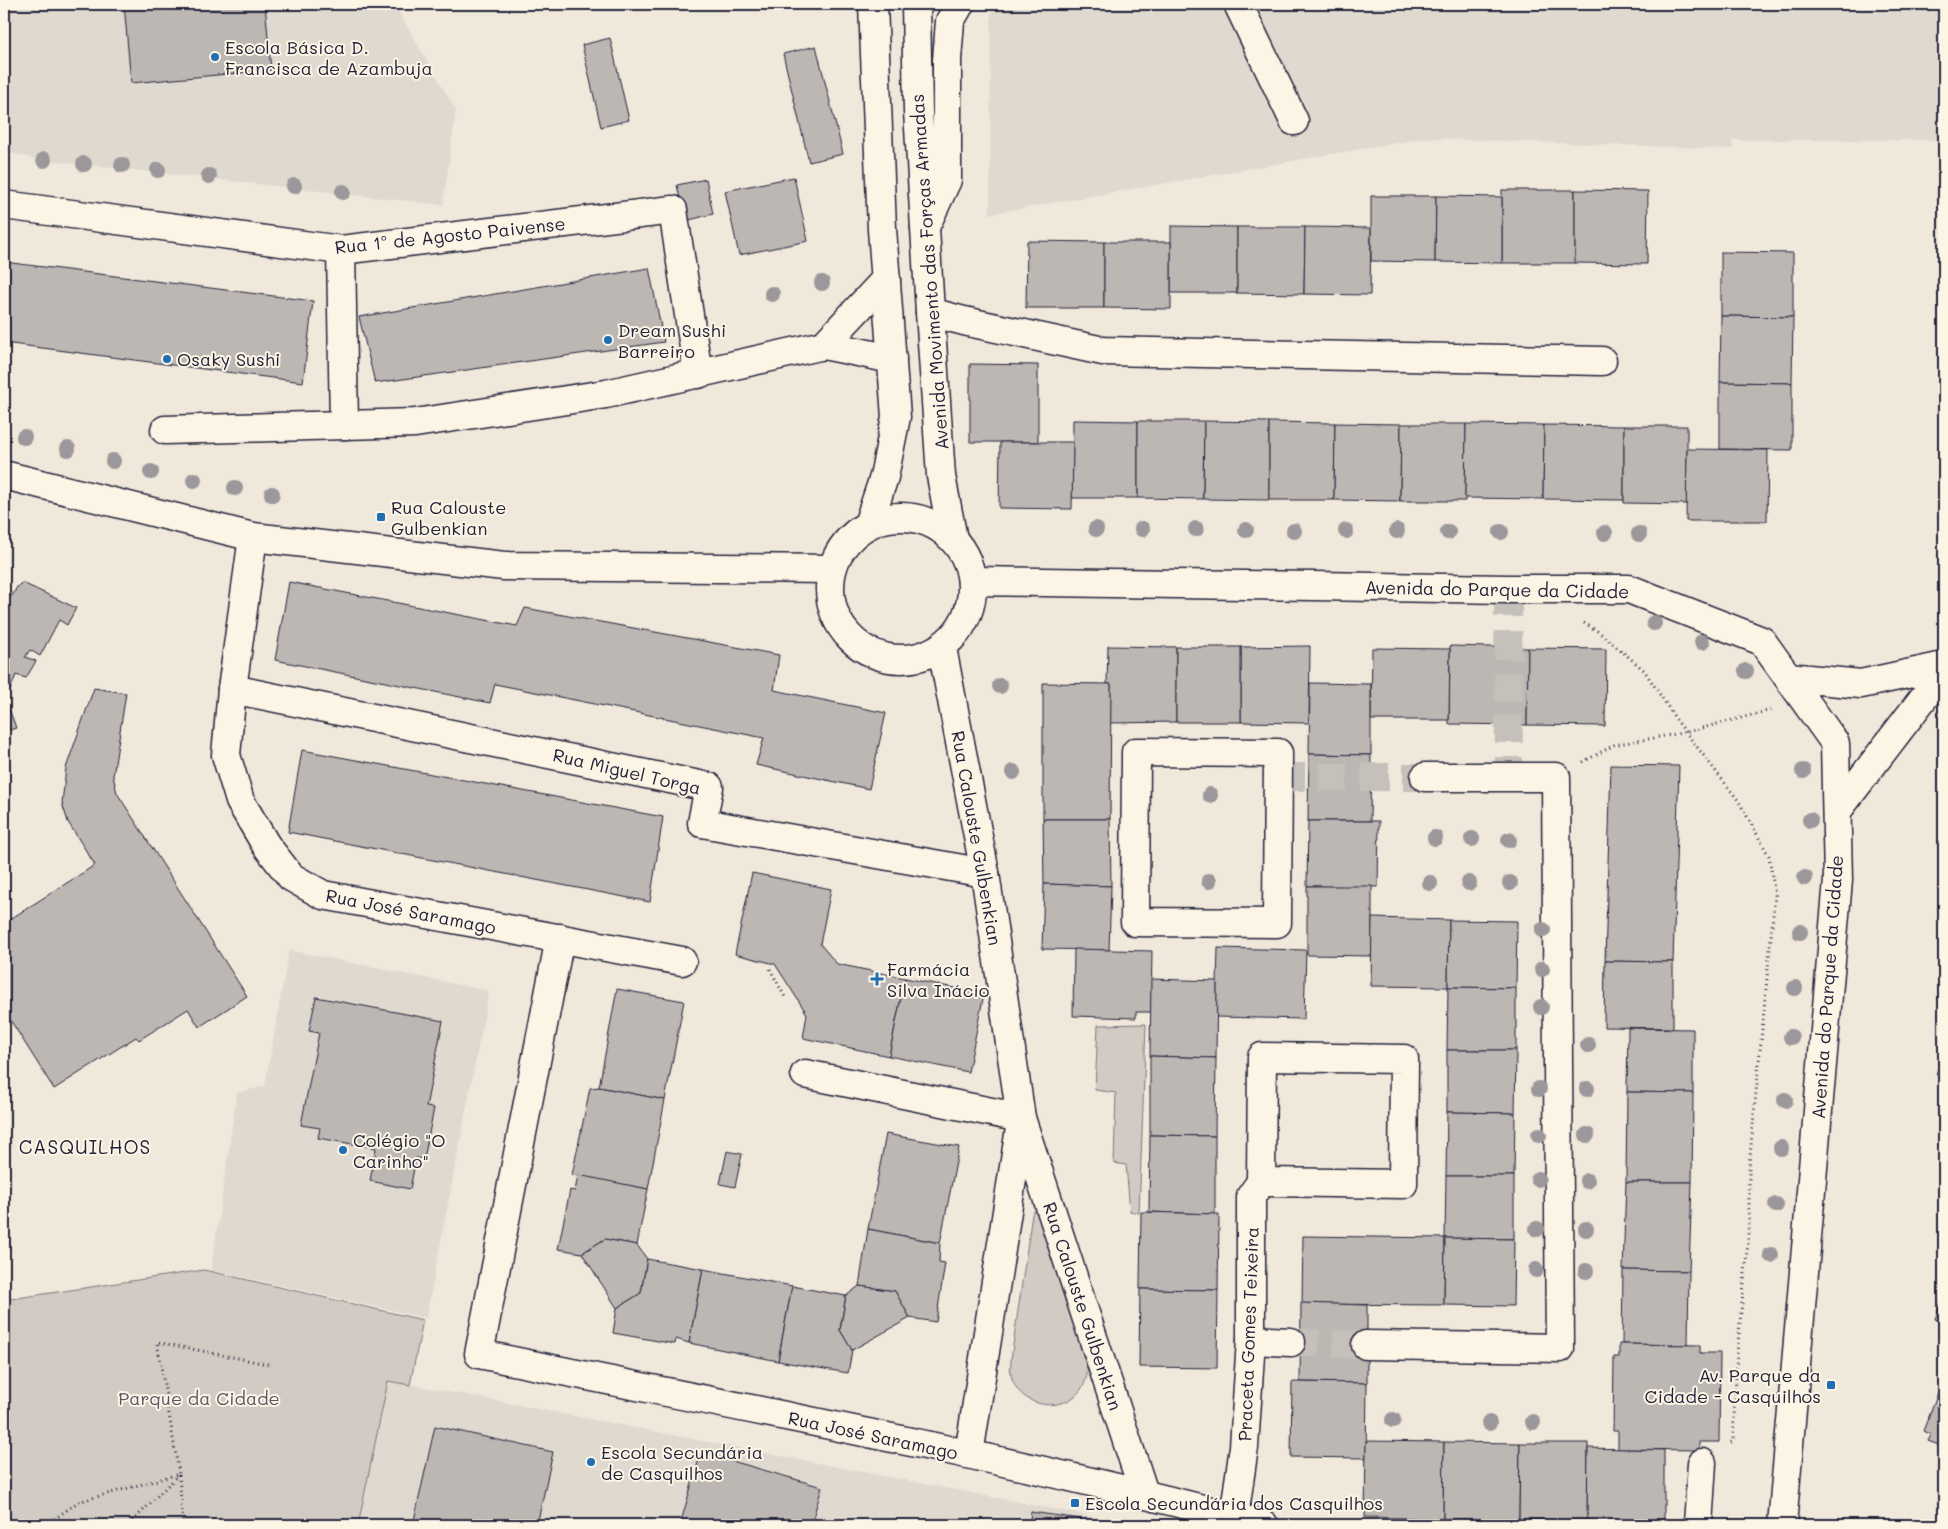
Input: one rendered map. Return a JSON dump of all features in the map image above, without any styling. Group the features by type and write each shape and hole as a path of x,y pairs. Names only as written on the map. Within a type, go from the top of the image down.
{"street":[{"path":"868,525 884,477 896,417 881,219 873,4"},
{"name":"Avenida Movimento das Forças Armadas","path":"916,4 918,111 924,228 941,476 953,539"},
{"path":"1238,4 1294,121"},
{"path":"924,228 947,180 947,60 950,9"},
{"name":"Rua 1º de Agosto Paivense","path":"4,205 341,250 673,210 698,374"},
{"path":"341,250 344,425"},
{"path":"824,345 886,279"},
{"path":"930,312 1102,351 1602,361"},
{"path":"165,430 415,423 606,394 824,345 892,359"},
{"path":"4,475 254,537 504,566 831,569"},
{"path":"910,517 937,526 953,539 971,571 972,581 973,596 960,631 942,648 906,660 882,658 853,642 837,622 829,594 831,569 843,546 861,529 885,518 910,517"},
{"name":"Rua José Saramago","path":"254,537 232,689 226,755 240,801 266,845 291,878 323,895 682,961"},
{"name":"Avenida do Parque da Cidade","path":"972,581 1629,589 1762,641 1835,743 1837,811 1838,880 1782,1525"},
{"name":"Rua Calouste Gulbenkian","path":"942,648 985,873 1022,1118 1144,1494"},
{"path":"1795,687 1861,684 1944,666"},
{"path":"1837,811 1944,672"},
{"name":"Rua Miguel Torga","path":"232,689 709,786 702,823 985,873"},
{"path":"1136,752 1278,753 1277,923 1135,922 1136,752"},
{"path":"1366,1345 1560,1348 1556,777 1425,777"},
{"name":"Rua José Saramago","path":"560,938 479,1354 969,1454 1144,1494 1264,1525"},
{"path":"1262,1058 1404,1059 1403,1184 1261,1182 1262,1058"},
{"path":"805,1074 1022,1118"},
{"name":"Rua Calouste Gulbenkian","path":"969,1454 1022,1118"},
{"name":"Praceta Gomes Teixeira","path":"1234,1517 1244,1447 1251,1340 1252,1196 1261,1182"},
{"path":"1251,1340 1291,1342"},
{"path":"1698,1525 1702,1463"}],"path":[{"path":"1576,618 1599,632 1644,670 1677,721 1738,800 1769,856 1775,895 1749,1166 1749,1233 1737,1353 1733,1441 1702,1463"},
{"path":"1556,777 1614,745 1687,732 1770,710 1795,687"},
{"path":"770,969 786,999"},
{"path":"183,1525 179,1474 157,1342 272,1365"},
{"path":"46,1525 78,1502 179,1474"},
{"path":"129,1525 179,1474"}],"shaded area":[{"name":"Escola Básica D. Francisca de Azambuja","path":"4,4 394,4 456,110 443,205 35,159 4,151"},
{"path":"994,4 1944,4 1944,140 1733,140 1732,149 1423,138 990,214 991,15"},
{"name":"Colégio \"O Carinho\"","path":"289,950 489,991 426,1318 211,1270 237,1093 265,1086"},
{"name":"Escola Secundária de Casquilhos","path":"388,1380 1018,1502 1134,1525 358,1525"}],"green space":[{"path":"1146,1024 1139,1213 1130,1211 1126,1165 1114,1163 1116,1093 1095,1090 1098,1025"},
{"path":"1034,1211 1039,1214 1087,1364 1086,1380 1079,1392 1068,1400 1055,1404 1041,1404 1028,1399 1018,1389 1011,1375 1011,1359 1032,1214"},
{"name":"Parque da Cidade","path":"204,1270 423,1320 410,1385 388,1381 358,1525 4,1525 4,1300"}],"building":[{"path":"124,4 265,4 271,70 131,83"},
{"path":"610,38 629,120 601,127 582,45"},
{"path":"816,46 843,154 809,162 783,54"},
{"path":"794,177 808,241 739,255 725,191"},
{"path":"706,179 713,214 685,221 677,185"},
{"path":"1502,190 1575,190 1575,263 1502,263"},
{"path":"1575,190 1648,191 1647,264 1575,263"},
{"path":"1371,196 1436,196 1435,262 1371,261"},
{"path":"1436,196 1502,197 1502,263 1435,262"},
{"path":"1171,226 1237,227 1237,293 1171,293"},
{"path":"1237,227 1305,227 1304,294 1237,293"},
{"path":"1305,227 1371,228 1370,295 1304,294"},
{"path":"1027,241 1104,242 1104,308 1026,308"},
{"path":"1104,242 1171,242 1171,309 1104,308"},
{"path":"1721,252 1793,253 1793,317 1721,316"},
{"path":"4,262 313,301 303,382 4,343"},
{"path":"649,268 664,342 375,383 359,317"},
{"path":"1721,316 1793,317 1792,383 1720,382"},
{"path":"970,364 1038,365 1038,442 970,442"},
{"path":"1720,382 1792,383 1792,450 1720,449"},
{"path":"1073,420 1138,421 1138,498 1072,498"},
{"path":"1138,421 1204,421 1203,499 1138,498"},
{"path":"1204,421 1269,422 1269,500 1203,499"},
{"path":"1269,422 1335,423 1334,500 1269,500"},
{"path":"1335,423 1401,424 1400,501 1334,500"},
{"path":"1401,424 1466,424 1465,501 1400,501"},
{"path":"1466,424 1544,425 1543,499 1465,498"},
{"path":"1544,425 1624,426 1624,500 1543,499"},
{"path":"1624,426 1687,426 1687,504 1624,503"},
{"path":"1000,442 1073,442 1072,509 999,508"},
{"path":"1687,449 1768,450 1767,521 1686,521"},
{"path":"289,582 517,626 525,608 779,655 774,690 886,713 869,789 756,765 764,738 495,684 490,703 275,660"},
{"path":"23,583 76,608 67,625 59,620 40,656 30,650 25,657 36,661 26,678 16,675 6,700 16,728 4,732 4,592 12,596 17,587"},
{"path":"1108,646 1176,647 1176,722 1110,723 1111,684 1107,684"},
{"path":"1310,646 1309,723 1241,722 1241,647"},
{"path":"1450,646 1528,648 1527,725 1449,724"},
{"path":"1176,647 1241,647 1241,722 1176,722"},
{"path":"1372,648 1450,649 1449,720 1371,720"},
{"path":"1528,648 1606,649 1605,726 1527,725"},
{"path":"1043,683 1111,684 1110,819 1043,819"},
{"path":"1310,683 1371,684 1371,755 1309,754"},
{"path":"94,688 126,693 113,776 117,793 247,996 199,1027 188,1009 139,1040 136,1037 54,1089 4,1010 4,923 95,865 68,822 62,803 66,768"},
{"path":"302,750 663,817 650,902 288,832"},
{"path":"1309,754 1371,755 1370,821 1308,821"},
{"path":"1611,765 1679,766 1673,962 1605,961"},
{"path":"1043,819 1110,819 1111,886 1044,884"},
{"path":"1308,821 1379,821 1378,887 1307,886"},
{"path":"752,873 831,889 820,944 837,964 905,978 889,1056 803,1038 807,1014 775,964 735,954"},
{"path":"1044,884 1111,886 1109,950 1042,949"},
{"path":"1307,886 1372,886 1372,956 1307,955"},
{"path":"1372,918 1449,920 1448,987 1371,986"},
{"path":"1449,920 1517,921 1516,988 1448,987"},
{"path":"1218,948 1306,950 1304,1019 1216,1017"},
{"path":"1074,949 1152,951 1151,1012 1136,1012 1136,1018 1073,1016"},
{"path":"1605,961 1673,962 1673,1028 1604,1027"},
{"path":"905,978 984,994 968,1072 889,1056"},
{"path":"1151,979 1217,981 1216,1058 1150,1056"},
{"path":"1448,987 1516,988 1516,1050 1447,1050"},
{"path":"617,989 684,1001 665,1100 599,1087"},
{"path":"316,997 443,1021 426,1107 434,1108 424,1159 416,1158 410,1189 370,1181 376,1148 318,1138 320,1128 301,1125 319,1033 309,1031"},
{"path":"1628,1028 1693,1029 1693,1093 1627,1092"},
{"path":"1447,1050 1516,1050 1515,1113 1447,1112"},
{"path":"1944,1053 1944,1077 1936,1074"},
{"path":"1150,1056 1216,1058 1215,1136 1150,1135"},
{"path":"599,1087 665,1100 648,1189 572,1175 590,1088"},
{"path":"1627,1092 1693,1093 1692,1182 1626,1182"},
{"path":"1447,1112 1515,1113 1514,1176 1446,1176"},
{"path":"886,1134 959,1147 940,1243 868,1229"},
{"path":"1150,1135 1215,1136 1215,1214 1149,1212"},
{"path":"727,1151 742,1154 735,1187 720,1184"},
{"path":"578,1175 648,1189 637,1245 605,1239 582,1253 558,1249 570,1190 575,1191"},
{"path":"1446,1176 1514,1176 1514,1239 1445,1238"},
{"path":"1626,1182 1692,1182 1689,1271 1623,1270"},
{"path":"1141,1212 1219,1214 1218,1290 1140,1289"},
{"path":"868,1229 940,1243 939,1262 945,1263 936,1322 910,1318 895,1291 859,1286"},
{"path":"1303,1236 1445,1238 1444,1305 1302,1304"},
{"path":"1445,1238 1514,1239 1513,1306 1444,1305"},
{"path":"605,1239 637,1245 647,1259 641,1293 617,1308 582,1253"},
{"path":"647,1259 703,1269 689,1343 676,1339 675,1344 613,1333 617,1308 641,1293"},
{"path":"703,1269 792,1286 778,1361 689,1343"},
{"path":"1623,1270 1689,1271 1688,1345 1622,1344"},
{"path":"792,1286 846,1296 840,1330 852,1350 848,1373 778,1361"},
{"path":"859,1286 895,1291 910,1318 852,1350 840,1330 846,1296"},
{"path":"1140,1289 1218,1290 1217,1368 1139,1367"},
{"path":"1944,1294 1944,1323 1935,1319"},
{"path":"1301,1303 1367,1305 1367,1383 1300,1382"},
{"path":"1619,1344 1700,1345 1700,1353 1720,1353 1719,1442 1699,1442 1699,1450 1618,1449 1618,1431 1613,1431 1614,1357 1619,1357"},
{"path":"1944,1377 1944,1447 1928,1441 1931,1435 1923,1431"},
{"path":"1292,1382 1367,1383 1366,1458 1291,1457"},
{"path":"435,1426 553,1452 537,1525 413,1525"},
{"path":"1366,1441 1444,1442 1443,1519 1365,1517"},
{"path":"1444,1442 1520,1443 1519,1519 1443,1519"},
{"path":"1520,1443 1588,1443 1587,1521 1519,1519"},
{"path":"1588,1448 1664,1450 1664,1521 1587,1521"},
{"path":"701,1452 822,1487 811,1525 680,1525"},
{"path":"1031,1512 1081,1519 1080,1525 1029,1525"}],"tunnel":[{"path":"1508,589 1509,777"},
{"path":"1277,777 1425,777"},
{"path":"1291,1342 1366,1345"}],"place":[{"name":"Escola Básica D. Francisca de Azambuja","path":"215,57"},
{"name":"Dream Sushi Barreiro","path":"608,340"},
{"name":"Osaky Sushi","path":"167,359"},
{"name":"Rua Calouste Gulbenkian","path":"381,517"},
{"name":"Farmácia Silva Inácio","path":"877,979"},
{"name":"Colégio \"O Carinho\"","path":"343,1150"},
{"name":"Av. Parque da Cidade - Casquilhos","path":"1831,1385"},
{"name":"Escola Secundária de Casquilhos","path":"591,1462"},
{"name":"Escola Secundária dos Casquilhos","path":"1075,1503"}],"district":[{"name":"CASQUILHOS","path":"85,1146"}]}
